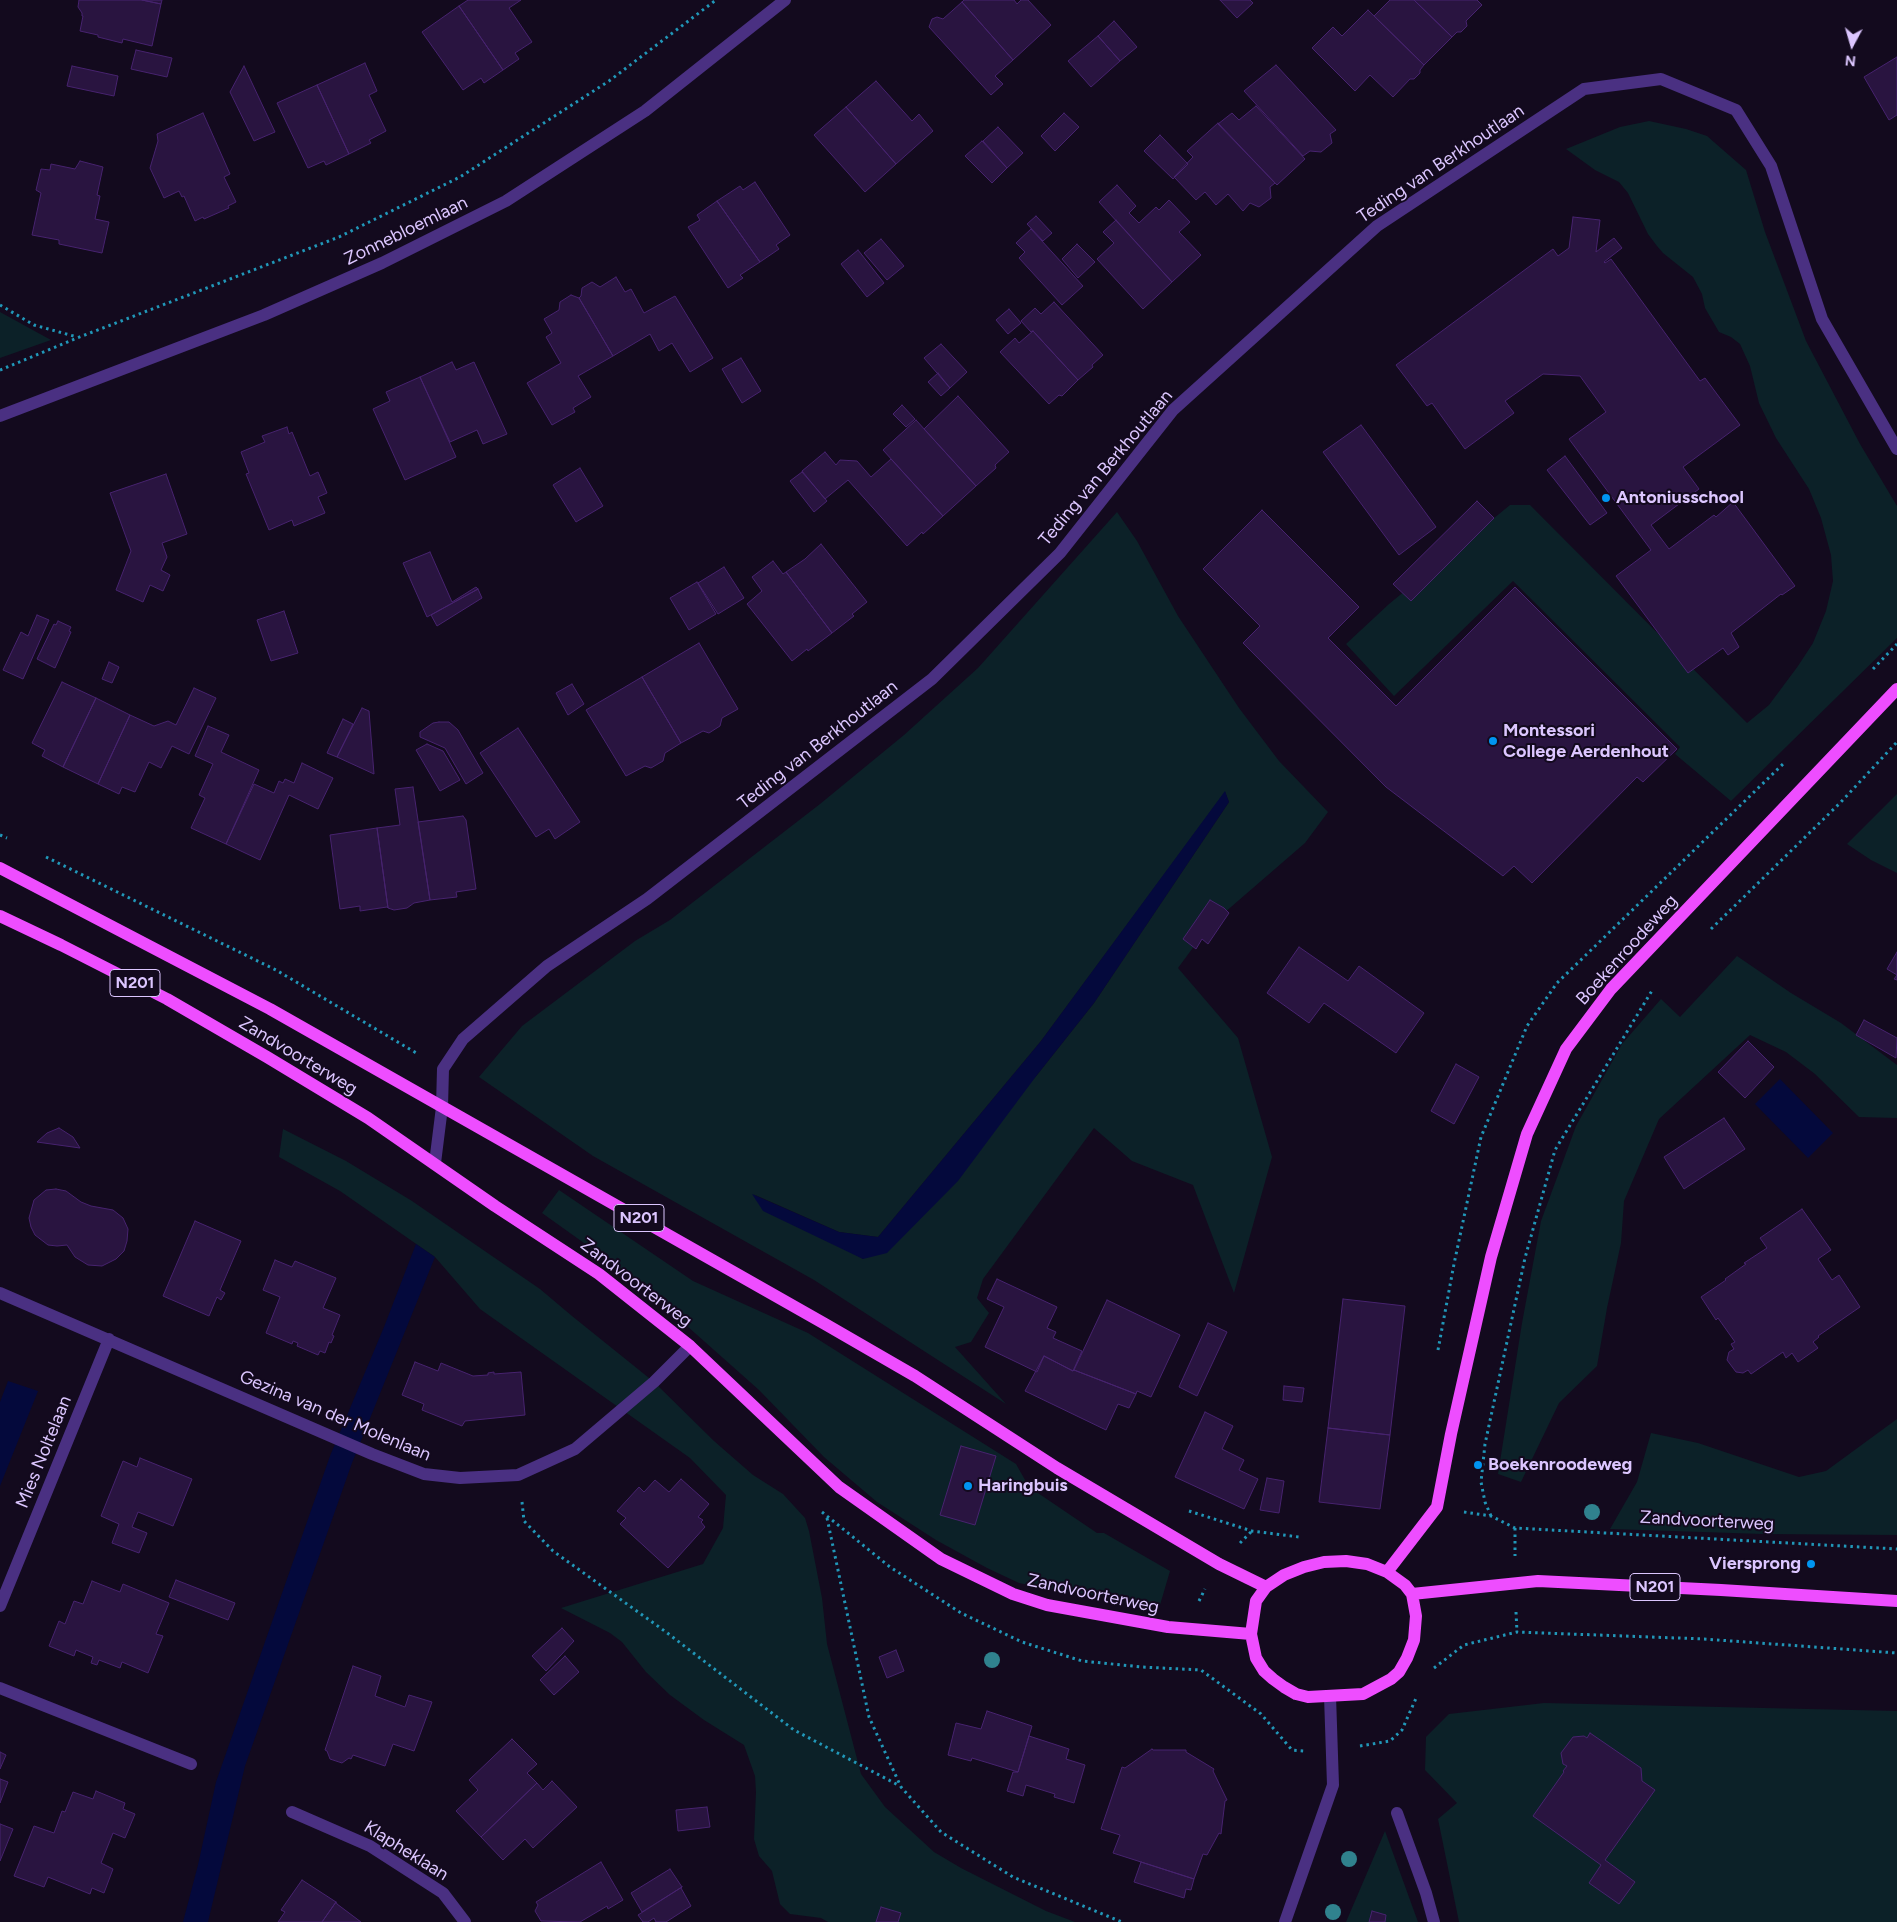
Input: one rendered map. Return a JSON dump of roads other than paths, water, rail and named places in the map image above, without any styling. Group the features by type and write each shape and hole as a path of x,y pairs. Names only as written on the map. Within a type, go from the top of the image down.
{"main road":[{"name":"Boekenroodeweg","path":"1387,1572 1437,1507 1451,1434 1491,1257 1527,1134 1566,1049 1611,989 1897,689"},
{"name":"Zandvoorterweg","path":"0,868 270,1009 907,1371 1057,1468 1219,1564 1266,1587"},
{"name":"Zandvoorterweg","path":"0,916 167,999 267,1056 368,1118 495,1206 599,1274 690,1346 839,1487 941,1559 1013,1594 1047,1605 1168,1627 1251,1634"},
{"path":"1324,1562 1367,1564 1387,1572 1405,1585 1412,1594 1416,1616 1414,1640 1408,1658 1399,1672 1383,1685 1363,1694 1308,1697 1284,1688 1264,1671 1256,1658 1251,1634 1256,1601 1266,1587 1284,1575 1324,1562"},
{"name":"N201","path":"1412,1594 1538,1581 1897,1601"}],"street":[{"name":"Zonnebloemlaan","path":"0,416 264,315 382,263 506,201 645,112 785,0"},
{"name":"Teding van Berkhoutlaan","path":"442,1107 443,1069 462,1039 547,966 647,899 932,679 1060,553 1174,410 1377,226 1584,89 1661,79 1736,110 1771,166 1822,319 1897,449"},
{"path":"435,1163 442,1107"},
{"name":"Gezina van der Molenlaan","path":"0,1293 372,1454 424,1474 460,1478 518,1474 575,1449 654,1382 690,1346"},
{"name":"Mies Noltelaan","path":"0,1606 109,1339"},
{"path":"0,1688 190,1764"},
{"path":"1285,1922 1333,1785 1330,1696"},
{"name":"Klapheklaan","path":"292,1812 370,1846 443,1893 465,1922"},
{"path":"1397,1813 1426,1893 1434,1922"}],"place":[{"name":"Antoniusschool","path":"1606,498"},
{"name":"Montessori College Aerdenhout","path":"1493,741"},
{"name":"Boekenroodeweg","path":"1478,1465"},
{"name":"Haringbuis","path":"968,1486"},
{"name":"Viersprong","path":"1811,1564"}]}
